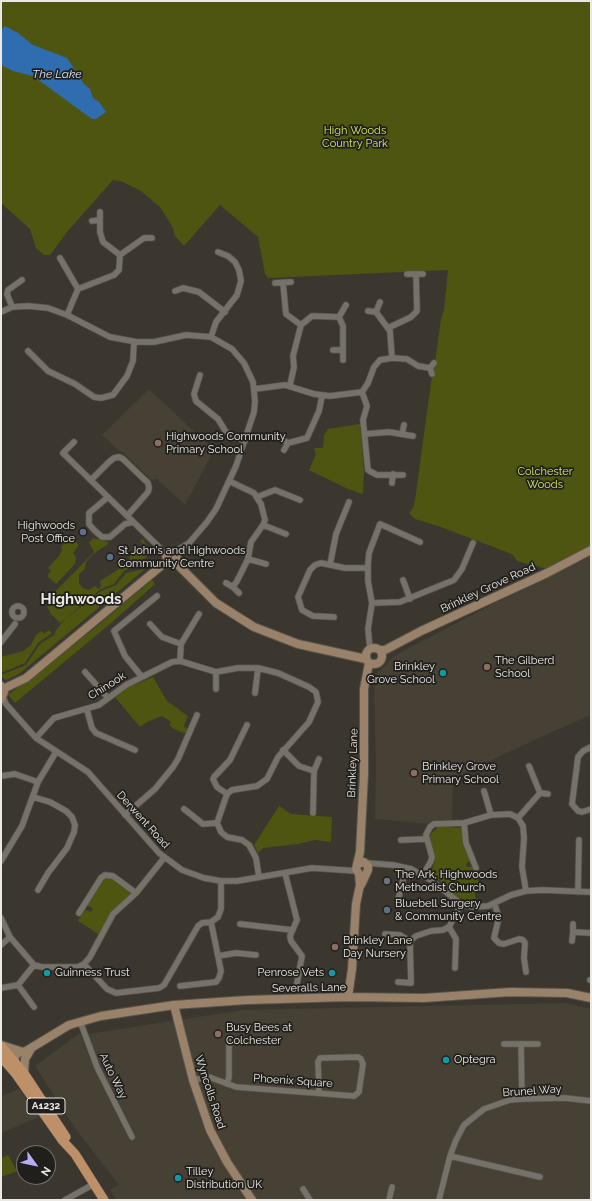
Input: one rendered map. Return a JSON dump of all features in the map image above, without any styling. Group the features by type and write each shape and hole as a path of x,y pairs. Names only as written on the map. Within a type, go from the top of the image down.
{"main road":[{"name":"A1232","path":"1,1045 15,1061 19,1073 62,1140 75,1154 104,1200"},
{"name":"A1232","path":"3,1060 19,1073"}],"street":[{"path":"100,212 100,232 103,242 120,255"},
{"path":"92,221 100,220"},
{"path":"67,314 78,289 114,275 118,270 120,255 144,235 152,238"},
{"path":"212,338 216,322 225,312 241,286 241,276 235,262 228,256 218,252"},
{"path":"60,258 78,289"},
{"path":"407,274 423,274"},
{"path":"388,328 411,317 417,311 416,274"},
{"path":"12,307 7,294 8,290 22,280"},
{"path":"275,283 291,282"},
{"path":"283,283 286,314 301,325"},
{"path":"175,291 183,288 199,292 225,312"},
{"path":"376,312 380,302"},
{"path":"339,317 346,305"},
{"path":"1,312 12,307 41,307 67,314 110,337 134,342 154,342 186,335 212,338 238,355 249,372 255,389 254,412 245,441 216,509 198,533 26,678 2,696"},
{"path":"368,311 376,312 388,328 392,358"},
{"path":"290,385 294,367 294,356 301,325 312,316 339,317"},
{"path":"339,317 343,326 343,360"},
{"path":"28,351 48,371 75,384 94,397 100,398 112,395 127,376 133,361 134,342"},
{"path":"333,350 343,350"},
{"path":"255,389 272,385 290,385 322,396 335,396 362,392 368,383 376,363 380,360 392,358 406,359 418,366 430,368"},
{"path":"430,368 434,363"},
{"path":"430,368 432,374"},
{"path":"200,375 194,394 196,400 218,418 226,432 245,441"},
{"path":"362,392 367,406 363,420 368,470 374,474 403,475"},
{"path":"284,450 288,443 294,440 303,440 310,434 311,427 319,411 322,396"},
{"path":"402,434 404,425"},
{"path":"365,434 389,432 413,436"},
{"path":"281,439 288,443"},
{"path":"74,442 63,453 159,547 171,556"},
{"path":"91,480 109,462 114,458 119,457 148,482 148,492 127,516"},
{"path":"392,483 393,474"},
{"path":"229,481 249,490 257,497 265,520 251,542 248,559 233,587"},
{"path":"257,497 275,490 300,500"},
{"path":"293,496 296,490"},
{"path":"108,497 89,513 88,524 102,537 110,537 125,524 133,522"},
{"path":"330,565 336,534 349,502"},
{"path":"373,655 369,639 369,622 372,603 368,581 368,568 369,553 380,524 420,542"},
{"path":"263,525 286,534"},
{"path":"372,603 400,602 454,580 462,569 473,542"},
{"name":"Brinkley Grove Road","path":"171,556 216,603 254,627 298,644 346,655 373,655 547,573 591,550"},
{"path":"248,559 266,564"},
{"path":"334,617 313,616 302,610 298,597 310,570 315,565 321,563 345,568 368,568"},
{"path":"403,580 410,599"},
{"path":"226,583 240,593"},
{"path":"142,677 126,656 114,631 158,596"},
{"path":"199,614 182,644 180,661 205,670 216,672 238,668 258,668 294,680 309,687 316,692 318,696 318,702 309,722 278,757 267,779 257,786 232,790 227,794 217,824 221,832 227,837 242,840 249,845 256,858 259,877"},
{"path":"1,642 17,620"},
{"path":"150,624 162,637 182,644"},
{"name":"Brinkley Lane","path":"348,997 352,969 356,904 362,868 360,852 364,774 364,689 373,655"},
{"name":"Chinook","path":"36,738 54,718 87,710 99,705 126,685 172,662 180,661"},
{"path":"255,693 258,668"},
{"path":"85,672 108,698"},
{"path":"216,672 216,689"},
{"name":"Derwent Road","path":"2,696 36,738 88,772 164,858 190,874 221,881 237,881 312,868 343,869 383,865 406,868"},
{"path":"87,710 92,728 96,733 135,750"},
{"path":"125,815 155,789 169,772 178,759 197,715"},
{"path":"227,794 217,787 213,780 214,776 230,760 247,725"},
{"path":"591,747 583,751 578,758 572,804 578,811 582,812 591,808"},
{"path":"284,750 299,766 314,771"},
{"path":"1,861 22,826 38,782 56,752"},
{"path":"313,813 314,771 319,759"},
{"path":"528,766 540,793"},
{"path":"1,776 15,774 38,782"},
{"path":"484,791 491,815"},
{"path":"540,793 548,794"},
{"path":"518,818 540,793"},
{"path":"33,797 50,802 66,811 72,816 75,825 74,832 67,848 48,872 38,890"},
{"path":"184,809 203,824 217,824"},
{"path":"423,876 431,862 432,857 426,839 428,831 434,824 464,823 503,813 518,818 524,831 522,867 526,891"},
{"path":"464,823 466,843 476,868"},
{"path":"401,840 426,839"},
{"path":"578,892 579,840"},
{"path":"1,918 10,937 34,965 42,967 78,967 84,964 100,942 113,914 136,893 164,858"},
{"path":"398,900 406,868 423,876 461,904 482,908 526,891 542,890 591,892"},
{"path":"285,873 297,920 290,936 291,941 302,956 297,983"},
{"path":"79,913 101,878 105,875 113,876 136,893"},
{"path":"84,964 107,989 116,993 159,988 164,985 198,926 202,923 211,922 218,917 221,909 221,881"},
{"path":"494,903 499,917 494,938 499,943 504,944 519,939 523,940 525,943 524,958 526,972"},
{"path":"410,941 416,936 431,931 443,930 449,927 461,904"},
{"path":"180,986 216,982 219,978 221,971 211,922"},
{"path":"240,924 292,930"},
{"path":"572,941 573,924"},
{"path":"449,927 456,939 456,968"},
{"path":"572,932 591,933"},
{"path":"385,934 400,935 410,941"},
{"path":"1,945 10,937"},
{"path":"398,982 411,983 410,941"},
{"path":"218,956 236,952 256,955"},
{"path":"1,988 18,985 34,965"},
{"path":"18,985 34,1007"},
{"name":"Severalls Lane","path":"15,1061 15,1056 69,1025 80,1021 101,1016 174,1005 226,1000 348,997 424,998 535,992 567,993 591,998"},
{"name":"Wyncolls Road","path":"174,1005 193,1080 204,1116 216,1142 252,1200"},
{"name":"Auto Way","path":"80,1021 97,1067 132,1137"},
{"path":"227,1084 229,1077 229,1040"},
{"path":"504,1044 538,1044"},
{"path":"521,1044 522,1100"},
{"path":"1,1045 25,1051"},
{"name":"Severalls Lane","path":"19,1073 24,1059 34,1045"},
{"name":"Phoenix Square","path":"193,1080 209,1077 236,1087 354,1096 359,1092 363,1064 361,1059 358,1057 320,1058 318,1062 319,1093"},
{"path":"3,1060 15,1061"},
{"name":"Brunel Way","path":"439,1200 450,1156 464,1125 474,1116 496,1104 522,1100 565,1098 591,1101"},
{"path":"450,1156 540,1177"},
{"path":"65,1200 94,1184"},
{"path":"389,1200 392,1187"},
{"path":"303,1188 310,1200"}],"shaded area":[{"name":"Highwoods Community Primary School","path":"149,389 214,450 185,505 157,479 151,480 124,453 119,451 102,435"},
{"name":"The Gilberd School","path":"591,556 591,715 453,778 452,820 433,821 430,824 375,819 376,768 374,681 377,674 392,658 403,651 495,603"},
{"path":"566,1003 591,1009 591,1200 116,1200 110,1190 119,1185 75,1128 35,1066 80,1033 89,1058 130,1140 136,1137 97,1058 88,1034 243,1010"},
{"path":"19,1089 39,1117 1,1133 1,1096"}],"green space":[{"name":"High Woods Country Park","path":"1,1 591,1 591,547 547,569 517,561 513,555 504,551 415,519 409,513 413,508 415,500 433,368 441,319 444,310 448,270 268,278 265,274 258,237 220,205 184,246 175,236 172,226 160,207 141,191 123,182 113,180 67,232 50,255 44,255 36,248 30,229 1,203"},
{"path":"360,424 364,471 363,494 348,489 309,470 316,454 314,448 323,448 324,435 328,429"},
{"path":"70,536 79,545 73,553 76,557 75,564 56,584 47,576 51,571 48,568 59,556 62,550 61,547"},
{"path":"93,538 108,542 108,544 93,554 86,562 85,569 79,574 79,583 83,588 89,590 95,586 99,589 101,586 100,581 122,567 133,553 137,551 142,553 145,546 140,541 143,539 151,552 144,560 124,571 114,584 101,589 60,623 51,614 47,606 50,603 48,599 94,552 89,543"},
{"path":"145,569 19,674 6,680 1,677 1,675 26,665 40,644 54,635 57,636 54,634 65,619 101,591 116,585 126,573"},
{"path":"152,580 155,584 110,624 15,703 8,695 90,632"},
{"path":"49,630 52,633 38,643 25,663 1,673 1,657 23,651 31,645 36,635 42,631 44,634"},
{"path":"153,677 167,701 188,716 184,726 189,731 187,734 174,729 169,725 171,722 162,716 149,721 140,727 115,697 125,689"},
{"path":"279,806 291,814 332,817 331,842 315,840 298,844 263,848 258,853 254,845"},
{"path":"439,826 461,828 471,860 466,864 467,867 473,867 482,890 478,892 477,890 474,891 477,902 470,902 457,897 431,873 435,860 430,839 431,834"},
{"path":"106,877 111,878 131,893 113,910 98,934 78,921 83,911 86,910 91,912 93,909 87,905 103,879"},
{"path":"8,1155 16,1171 1,1177 1,1158"}],"water":[{"name":"The Lake","path":"5,26 18,33 33,45 67,58 84,84 90,89 93,98 99,102 106,112 96,119 92,119 33,76 13,71 1,65 1,30"}],"place":[{"name":"Highwoods Community Primary School","path":"158,443"},
{"name":"Highwoods Post Office","path":"83,532"},
{"name":"St John's and Highwoods Community Centre","path":"110,557"},
{"name":"The Gilberd School","path":"487,667"},
{"name":"Brinkley Grove School","path":"443,673"},
{"name":"Brinkley Grove Primary School","path":"414,773"},
{"name":"The Ark, Highwoods Methodist Church","path":"387,881"},
{"name":"Bluebell Surgery & Community Centre","path":"387,910"},
{"name":"Brinkley Lane Day Nursery","path":"335,947"},
{"name":"Guinness Trust","path":"47,973"},
{"name":"Penrose Vets","path":"332,973"},
{"name":"Busy Bees at Colchester","path":"218,1034"},
{"name":"Optegra","path":"446,1060"},
{"name":"Tilley Distribution UK","path":"178,1178"}],"district":[{"name":"Highwoods","path":"81,599"}],"park label":[{"name":"Colchester Woods","path":"545,478"}]}
